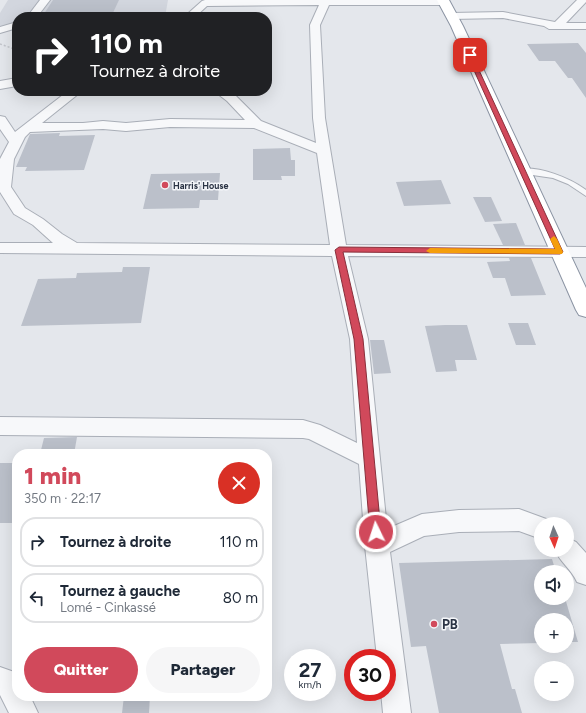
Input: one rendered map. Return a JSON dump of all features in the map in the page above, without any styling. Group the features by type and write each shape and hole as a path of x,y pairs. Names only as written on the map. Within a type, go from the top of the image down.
{"highway":[{"path":"443,1 460,23 522,171 586,310"}],"street":[{"path":"36,12 45,0"},
{"path":"557,26 583,0"},
{"path":"195,12 205,3 244,1 443,1"},
{"path":"244,1 292,10 297,13"},
{"path":"326,2 311,22 319,118 339,250 359,339 377,546 397,713"},
{"path":"460,23 474,14 503,15 557,26"},
{"path":"0,30 12,26"},
{"path":"508,26 586,26"},
{"path":"0,85 12,83"},
{"path":"69,96 19,135 7,159 2,176 4,187 19,211 38,222 56,238 71,247"},
{"path":"228,96 256,124"},
{"path":"26,129 42,127 126,127 170,123 256,124 324,151"},
{"path":"2,124 16,143"},
{"path":"0,248 71,247 586,252"},
{"path":"0,426 303,429 313,431 370,460"},
{"path":"377,546 422,525 459,521 519,520 534,525"},
{"path":"574,557 583,567 586,573"},
{"path":"0,681 9,683 12,689"},
{"path":"18,701 24,713"}],"lane":[{"path":"522,171 556,175 574,184 586,194"}],"path":[{"path":"0,44 12,48"}],"shaded area":[{"path":"8,0 168,0 166,12 12,12 12,30 0,31 0,13"}],"building":[{"path":"53,0 119,0 113,12 45,12"},
{"path":"578,43 586,53 586,98 572,78 568,78 555,61 539,61 527,44"},
{"path":"60,133 59,136 95,135 84,170 25,171 27,167 16,167 30,134"},
{"path":"290,148 291,160 295,160 295,176 281,176 282,180 253,180 253,149"},
{"path":"220,173 218,200 200,200 199,208 143,209 151,174"},
{"path":"441,180 451,204 404,206 396,182"},
{"path":"473,197 491,197 502,221 485,222"},
{"path":"516,223 525,245 503,245 493,224"},
{"path":"509,258 531,258 546,295 511,296 505,278 493,278 487,262 510,261"},
{"path":"123,267 150,267 141,323 21,326 38,279 76,278 77,273 122,272"},
{"path":"508,323 528,323 536,345 516,345"},
{"path":"467,325 477,360 455,360 457,371 436,372 425,326"},
{"path":"370,340 384,340 391,373 374,374"},
{"path":"77,437 75,449 41,449 44,438"},
{"path":"0,463 12,463 12,523 0,523"},
{"path":"552,559 554,565 534,565 534,605 567,605 569,613 534,613 534,643 500,644 512,689 515,689 522,713 439,713 426,646 411,647 399,563"},
{"path":"574,628 578,642 574,642"},
{"path":"123,701 150,701 149,713 122,713"}],"slow traffic":[{"path":"430,251 560,252 554,239"}],"place":[{"name":"Harris' House","path":"165,185"},
{"name":"PB","path":"434,624"}],"route":[{"path":"376,532 359,339 339,250 560,252 470,55"}]}
